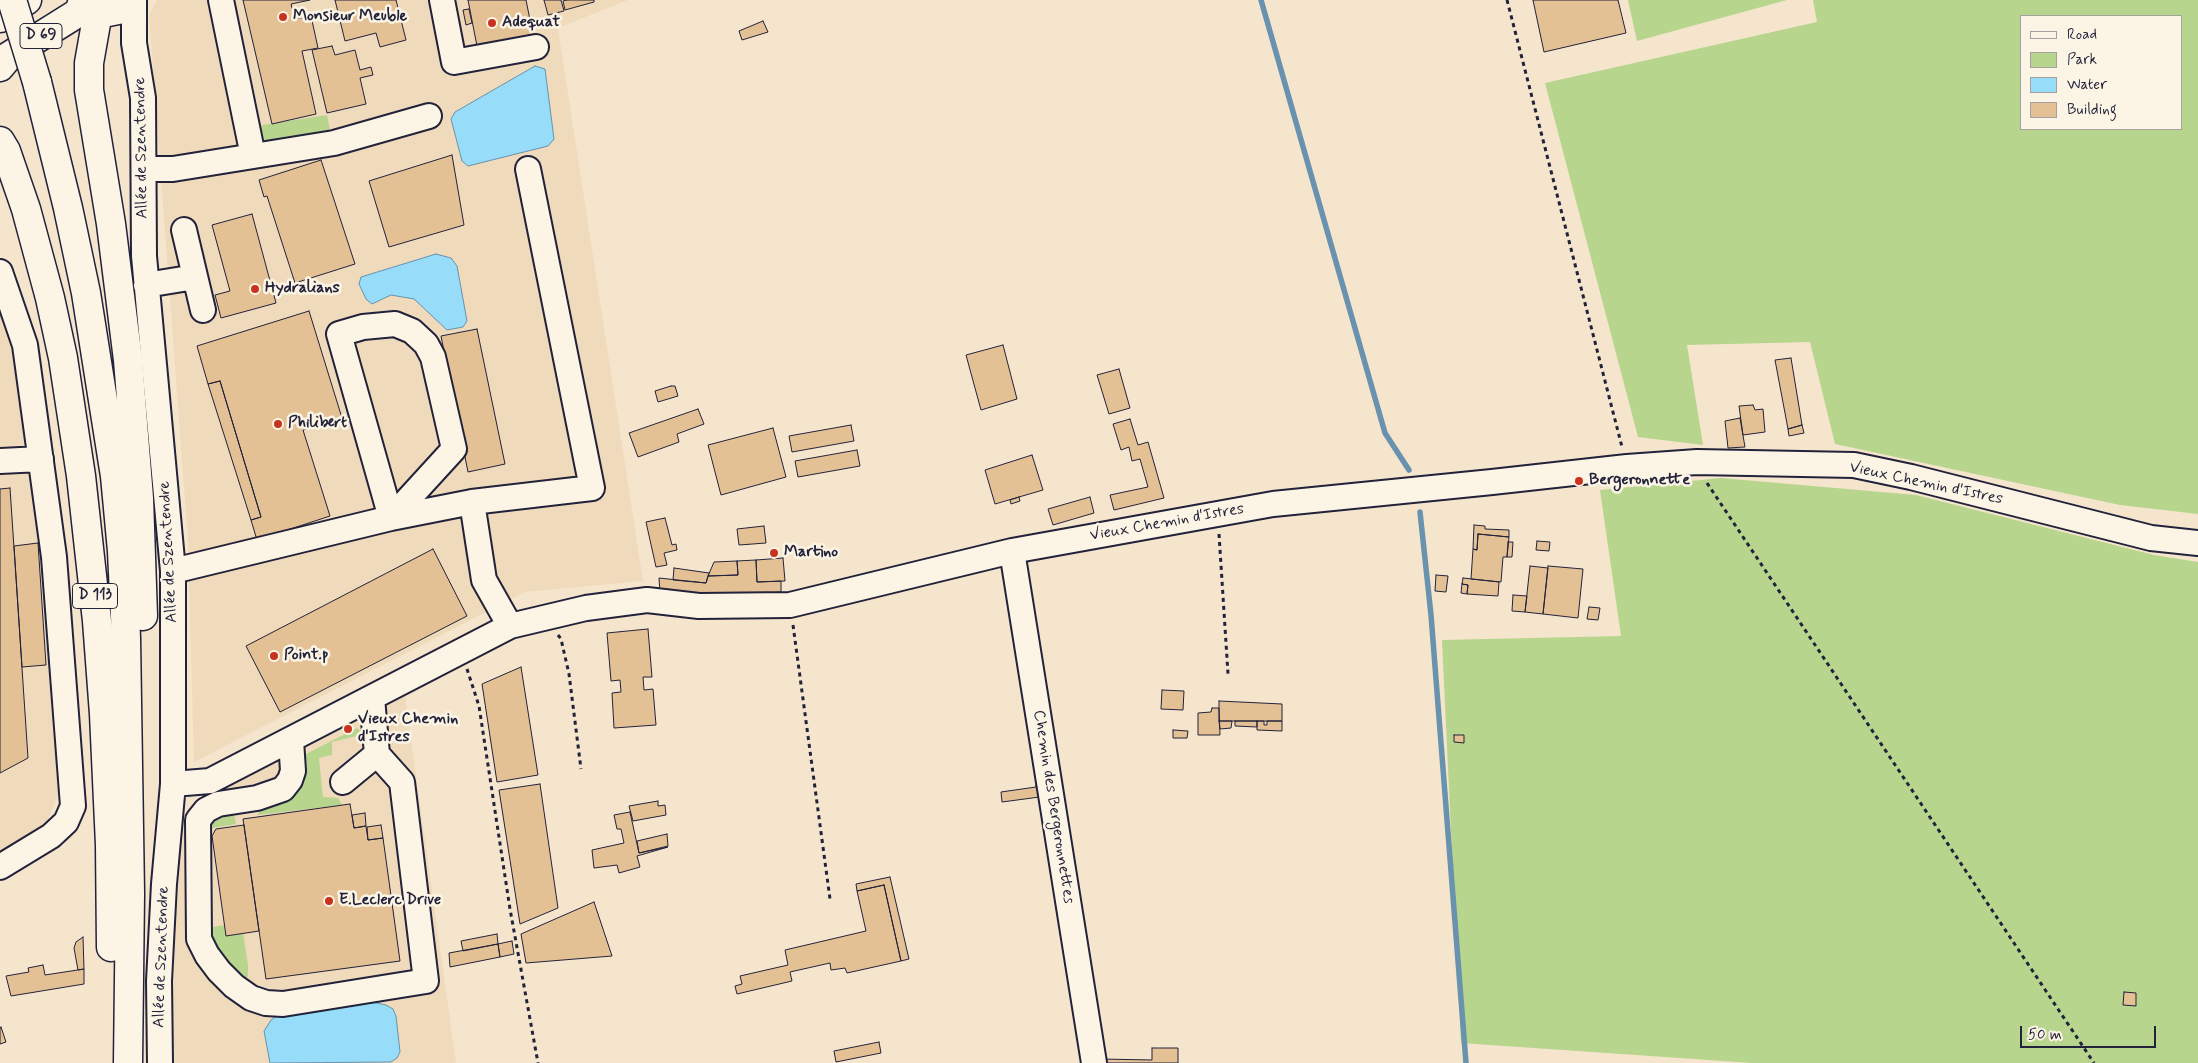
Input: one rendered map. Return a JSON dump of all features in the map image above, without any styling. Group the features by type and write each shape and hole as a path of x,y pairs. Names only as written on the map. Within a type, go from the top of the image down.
{"main road":[{"name":"D 113","path":"12,0 37,82 62,179 86,294 115,476 126,621 130,894 128,1063"},
{"name":"D 69","path":"0,18 27,0"},
{"path":"130,894 141,743 143,577 140,498 128,360 111,224 89,90 89,63 90,8 118,10 133,0"},
{"name":"D 69","path":"0,67 9,56 90,8"},
{"name":"D 113","path":"0,140 6,151 26,209 50,298 63,358 82,476 97,621 104,714 110,845 114,1063"}],"street":[{"name":"Allée de Szentendre","path":"133,0 134,43 143,98 146,285 173,571 173,784 164,884 160,981 160,1063"},
{"path":"221,0 253,156"},
{"path":"442,0 454,62 536,46"},
{"name":"Allée de Szentendre","path":"90,8 118,22 134,43"},
{"path":"144,168 173,169 334,143 429,116"},
{"path":"173,571 391,518 472,502 592,488 528,169"},
{"path":"184,230 203,310"},
{"path":"146,285 195,277"},
{"path":"0,867 51,836 66,822 73,806 54,558 41,458 25,345 2,285"},
{"path":"395,324 412,331 426,344 434,357 454,449 391,518 339,334 363,327 395,324"},
{"path":"0,461 41,458"},
{"name":"Vieux Chemin d'Istres","path":"173,784 210,782 510,626 586,608 647,600 699,606 790,605 1012,551 1273,504 1627,467 1697,462 1854,466 1911,477 2151,538 2198,543"},
{"path":"472,502 484,580 510,626"},
{"name":"Chemin des Bergeronnettes","path":"1012,551 1094,1063"},
{"path":"291,740 293,771 290,780 283,789 257,798 218,804 206,810 198,820 199,939 207,955 234,986 251,998 266,1003 283,1004 426,981 402,782 377,754 372,698"},
{"path":"343,782 377,754"}],"path":[{"path":"1507,0 1627,467"},
{"path":"1697,462 1712,492 2094,1063"},
{"path":"1217,514 1228,674"},
{"path":"790,605 830,899"},
{"path":"541,620 561,639 569,674 581,769"},
{"path":"458,653 470,674 479,706 510,909 538,1063"}],"shaded area":[{"path":"157,0 628,0 558,28 643,581 525,592 194,762 188,541 149,15"},
{"path":"0,291 17,336 34,450 65,779 42,833 0,855"},
{"path":"405,696 456,1063 173,1063 171,1013 182,826 187,814 194,804 210,795"}],"green space":[{"path":"1628,0 1787,0 1637,41"},
{"path":"1813,0 2198,0 2198,514 2120,505 1835,444 1810,342 1687,345 1703,445 1638,437 1545,83 1817,22"},
{"path":"327,115 331,135 263,146 260,129 262,125"},
{"path":"1721,478 1916,495 2154,555 2198,562 2198,1063 1752,1063 1461,1043 1442,640 1621,636 1600,490"},
{"path":"357,728 360,731 357,736 332,742 332,755 319,758 323,797 338,798 342,805 258,815 258,806 302,756"},
{"path":"233,808 236,824 207,829 206,821"},
{"path":"224,925 226,936 243,933 248,965 248,976 244,981 231,977 207,934 213,927"}],"water":[{"path":"535,66 545,69 554,139 548,146 468,166 462,161 451,119 455,112"},
{"path":"436,254 451,258 457,266 467,321 463,327 447,330 414,299 391,295 372,304 366,299 359,284 361,277"},
{"path":"372,1002 386,1005 393,1009 396,1016 400,1052 397,1058 391,1062 270,1063 264,1031 271,1020 277,1016"}],"building":[{"path":"243,0 310,0 291,4 295,19 311,16 318,48 302,51 316,114 272,124"},
{"path":"335,0 396,0 406,40 380,47 376,33 345,41"},
{"path":"468,0 526,0 533,35 477,46"},
{"path":"544,0 561,0 564,11 548,15"},
{"path":"594,0 594,2 565,10 563,1"},
{"path":"1533,0 1618,0 1626,33 1544,52"},
{"path":"469,9 472,23 466,25 463,10"},
{"path":"763,21 768,32 742,40 739,31"},
{"path":"332,46 335,55 355,50 360,70 371,67 373,75 360,78 366,104 327,113 312,50"},
{"path":"452,155 464,225 389,247 369,181"},
{"path":"321,160 355,264 295,283 267,196 264,197 259,180"},
{"path":"252,214 276,303 221,318 215,295 230,291 212,225"},
{"name":"Philibert","path":"309,311 342,418 303,430 330,516 257,540 251,520 261,517 220,381 208,384 197,346"},
{"path":"477,329 505,464 468,472 441,336"},
{"path":"1003,345 1017,399 981,410 966,355"},
{"path":"1791,358 1802,425 1788,429 1775,360"},
{"path":"1119,369 1130,408 1109,414 1097,375"},
{"path":"220,381 261,517 251,520 208,384"},
{"path":"675,386 678,396 658,402 655,391"},
{"path":"1753,405 1755,410 1763,409 1765,432 1743,435 1739,406"},
{"path":"698,409 704,424 677,434 679,442 638,457 629,433"},
{"path":"1740,418 1745,447 1728,448 1725,421"},
{"path":"1130,419 1138,445 1148,442 1164,498 1114,510 1110,495 1148,487 1140,459 1132,461 1129,447 1121,450 1113,424"},
{"path":"851,425 854,441 792,452 789,436"},
{"path":"1802,425 1804,433 1789,436 1788,429"},
{"path":"773,428 786,477 721,495 708,445"},
{"path":"857,450 860,466 798,477 795,461"},
{"path":"1032,455 1043,490 995,504 985,470"},
{"path":"10,488 28,758 0,773 0,489"},
{"path":"1019,497 1020,501 1011,504 1010,500"},
{"path":"1090,497 1094,513 1053,525 1048,509"},
{"path":"665,518 672,545 676,544 677,550 664,553 667,565 656,567 646,522"},
{"path":"1474,525 1485,526 1485,529 1509,530 1509,537 1478,534 1477,550 1473,549"},
{"path":"764,526 766,543 739,545 737,529"},
{"path":"1478,534 1509,537 1507,557 1503,557 1501,582 1471,579 1473,549 1477,550"},
{"path":"1537,541 1550,542 1549,551 1536,550"},
{"path":"1508,542 1513,542 1512,557 1507,557"},
{"path":"38,543 46,665 22,667 14,546"},
{"path":"433,549 467,616 280,712 246,646"},
{"path":"783,558 785,581 757,582 756,560"},
{"path":"756,560 757,582 781,581 781,592 699,597 660,592 659,578 706,583 708,576 738,575 737,561"},
{"path":"737,561 738,575 708,576 714,562"},
{"path":"1530,566 1548,568 1543,614 1525,612"},
{"path":"1548,566 1583,569 1578,618 1543,614"},
{"path":"674,568 709,573 706,583 673,580"},
{"path":"1436,575 1448,576 1446,592 1435,591"},
{"path":"1463,578 1499,582 1498,596 1467,594 1468,585 1462,584"},
{"path":"1462,584 1468,585 1467,594 1461,593"},
{"path":"1513,595 1527,596 1525,612 1512,611"},
{"path":"1589,607 1600,608 1598,620 1587,619"},
{"path":"648,629 652,677 643,677 644,690 653,689 656,725 614,728 612,693 621,692 620,680 611,681 607,633"},
{"path":"521,667 538,775 497,782 482,684"},
{"path":"1162,690 1184,691 1183,710 1161,709"},
{"path":"1219,701 1282,704 1282,721 1219,721"},
{"path":"1212,708 1219,708 1220,735 1198,735 1198,713 1211,712"},
{"path":"1219,721 1232,721 1231,728 1220,729"},
{"path":"1235,721 1257,721 1257,727 1235,726"},
{"path":"1257,721 1264,721 1264,725 1267,725 1267,721 1282,721 1282,731 1257,730"},
{"path":"1173,730 1188,731 1187,738 1173,738"},
{"path":"1454,735 1464,735 1464,743 1454,742"},
{"path":"1044,781 1047,796 1002,802 1001,792 1036,787 1036,782"},
{"path":"540,784 558,908 520,924 499,790"},
{"path":"658,801 658,806 665,805 666,815 633,821 629,806"},
{"path":"350,804 354,828 366,826 368,840 383,838 400,961 266,979 243,819"},
{"path":"630,812 639,853 668,847 637,856 640,867 619,873 617,865 594,868 592,850 624,843 621,829 617,829 614,815"},
{"path":"365,813 366,826 354,828 352,815"},
{"path":"244,825 259,931 226,936 212,836 216,829"},
{"path":"381,825 383,838 368,840 367,827"},
{"path":"667,834 668,846 639,853 637,841"},
{"path":"890,877 909,959 901,961 884,885 857,891 856,884"},
{"path":"884,885 901,961 847,973 845,968 831,970 830,963 790,972 792,981 737,994 735,986 742,984 740,976 788,965 785,950 866,931 857,891"},
{"path":"594,902 612,956 526,963 521,934"},
{"path":"497,934 498,944 463,951 461,941"},
{"path":"83,937 84,969 78,970 74,948 76,942"},
{"path":"512,941 514,954 500,957 498,944"},
{"path":"498,944 500,957 450,967 449,953"},
{"path":"43,965 45,975 84,969 84,984 11,996 6,976 29,972 28,968"},
{"path":"2124,992 2136,993 2136,1006 2123,1005"},
{"path":"0,1028 6,1042 0,1044"},
{"path":"879,1042 881,1053 836,1062 834,1051"},
{"path":"1152,1048 1178,1048 1178,1063 1102,1063 1101,1059 1152,1060"}],"waterway":[{"path":"1261,0 1385,433 1409,470"},
{"path":"1420,512 1431,615 1466,1063"}],"place":[{"name":"Monsieur Meuble","path":"283,17"},
{"name":"Adequat","path":"492,23"},
{"name":"Hydralians","path":"255,289"},
{"name":"Philibert","path":"278,424"},
{"name":"Bergeronnette","path":"1579,481"},
{"name":"Martino","path":"774,553"},
{"name":"Point.p","path":"274,656"},
{"name":"Vieux Chemin d'Istres","path":"348,729"},
{"name":"E.Leclerc Drive","path":"329,901"}]}
